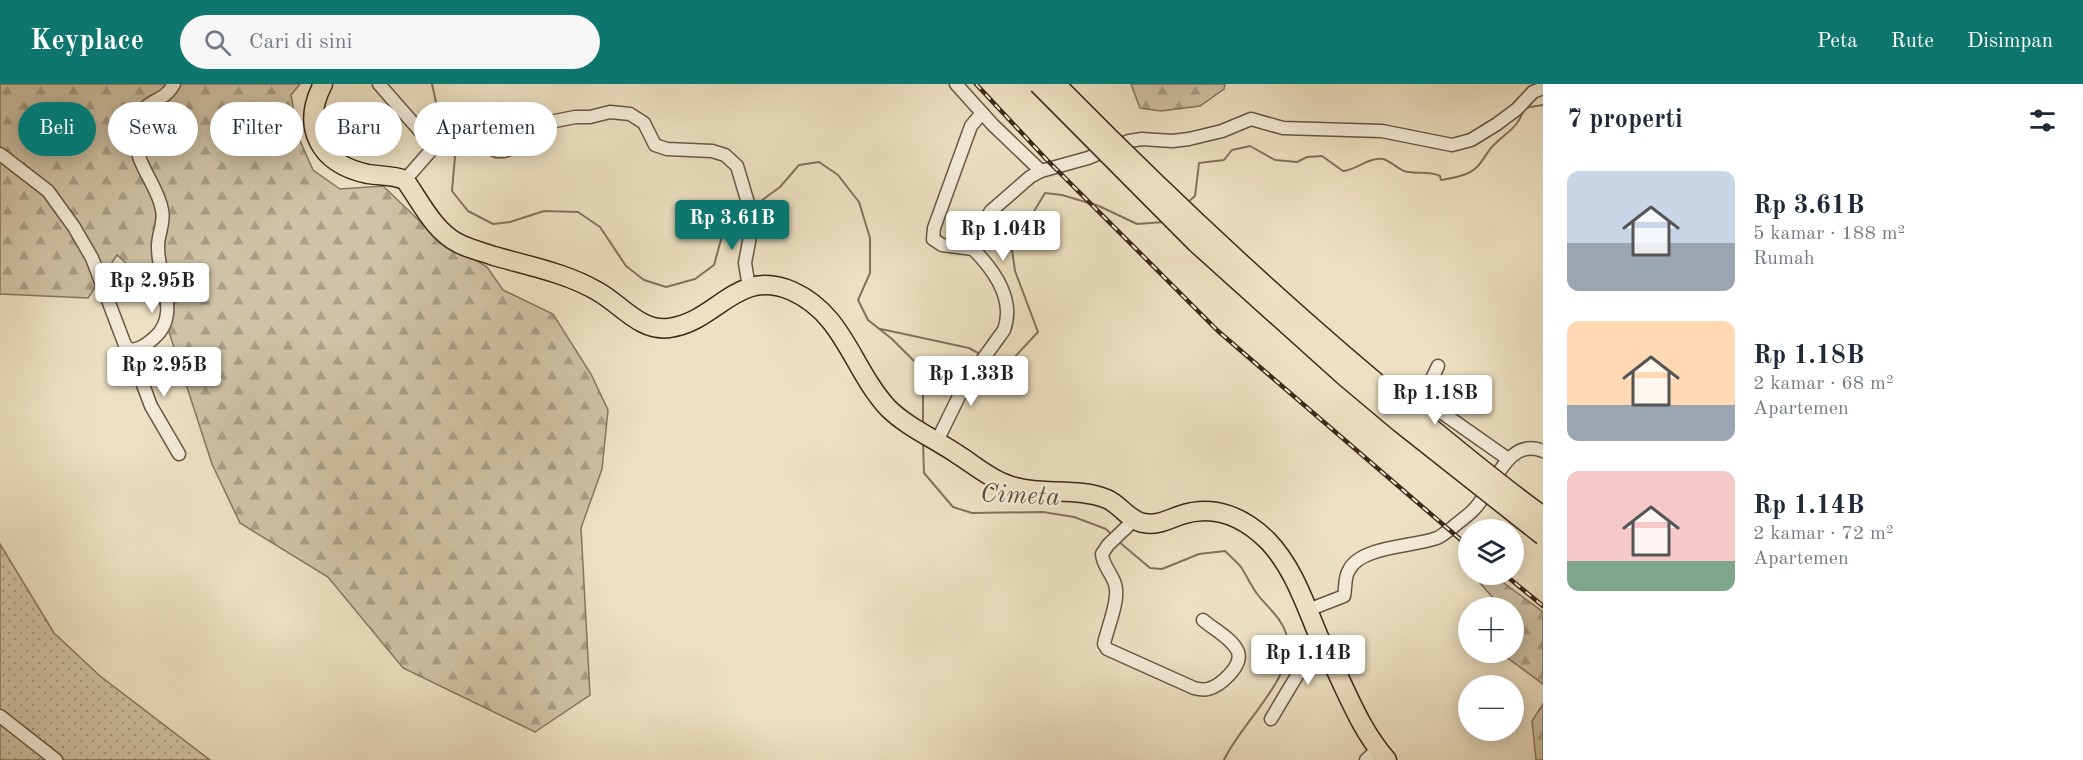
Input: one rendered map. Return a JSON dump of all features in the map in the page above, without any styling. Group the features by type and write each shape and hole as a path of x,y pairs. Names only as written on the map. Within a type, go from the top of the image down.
{"highway":[{"path":"323,84 315,99 314,111 314,128 319,144 331,158 344,166 368,174 405,180 440,229 457,243 577,281 600,292 639,322 655,328 670,328 687,323 729,296 749,287 764,284 777,286 808,299 832,321 888,407 906,423 1005,484 1046,493 1089,494 1108,499 1119,506 1129,524 1157,524 1191,512 1208,511 1233,516 1248,524 1269,542 1291,574 1377,756"},
{"path":"1038,84 1196,243 1344,376 1543,536"},
{"path":"1056,84 1308,326 1377,385 1543,516"}],"street":[{"path":"130,350 139,349 160,333 169,306 158,246 163,211 136,147 136,139 140,116 147,104 166,93 174,84"},
{"path":"379,84 414,124"},
{"path":"956,84 1041,171"},
{"path":"973,249 980,228 991,211 1017,187 1041,171 1075,163 1130,141 1142,139 1172,141 1189,138 1222,131 1251,119 1283,128 1382,131 1452,145 1480,135 1509,116 1533,92 1543,88"},
{"path":"557,121 610,112 630,114 644,123 655,145 668,149 712,151 725,155 737,166 749,208 751,231 745,263 749,287"},
{"path":"933,438 965,384 1004,330 1007,321 1008,310 999,284 973,249 942,245 933,239 934,228 971,126 982,113"},
{"path":"0,154 48,191 74,226 92,258 151,406 179,454"},
{"path":"405,180 426,156"},
{"path":"1438,366 1428,387 1428,400 1434,407 1508,459"},
{"path":"1308,609 1344,596 1347,572 1354,561 1370,554 1439,538 1476,507 1508,459 1518,451 1528,448 1543,451"},
{"path":"1129,524 1102,554 1103,562 1117,590 1104,644 1110,652 1194,688 1206,690 1215,686 1236,668 1239,664 1239,657 1234,646 1203,620"},
{"path":"1271,719 1320,637"},
{"path":"0,716 56,760"}],"green space":[{"path":"0,84 300,84 291,95 292,102 210,102 210,156 303,156 303,147 313,170 340,189 383,186 433,234 487,267 503,290 553,314 591,374 608,410 602,469 581,528 590,695 535,732 403,668 328,577 240,523 212,464 155,289 117,255 88,298 0,294"},
{"path":"1131,84 1225,84 1224,89 1200,106 1161,111 1140,108"},
{"path":"0,544 54,633 100,676 210,760 0,760"},
{"path":"1482,585 1507,585 1523,597 1492,597"},
{"path":"1524,598 1543,612 1543,684 1515,663 1524,663"},
{"path":"1543,704 1543,760 1536,760 1532,721"}],"waterway":[{"name":"Cimeta","path":"432,84 436,102"},
{"path":"1187,203 1195,196 1199,163 1224,160 1232,150 1250,146 1275,160 1297,162 1307,157 1322,156 1343,171 1373,160 1383,159 1404,171 1436,174 1441,180 1460,176 1477,167 1491,148 1515,126 1524,108 1543,105"},
{"name":"Cimeta","path":"455,156 452,191 468,211 493,224 510,222 544,211 578,212 600,227 626,266 644,280 666,287 695,279 714,265 722,236 747,211"},
{"name":"Cimeta","path":"754,206 780,187 799,165 819,162 838,175 859,202 870,238 870,273 858,300 868,320 892,339 915,362 923,386 923,425"},
{"path":"999,362 1011,361 1038,332 1015,271 1010,236 1018,215 1033,213 1045,193 1062,195 1099,206 1137,224 1164,222"},
{"path":"881,329 969,348 980,354"},
{"name":"Cimeta","path":"923,442 924,473 953,507 972,513 1043,512 1074,517 1106,529 1112,535"},
{"name":"Cimeta","path":"1118,541 1150,568 1162,569 1199,554 1225,551 1241,567 1256,592 1285,630 1288,651 1284,667 1276,683 1224,760"}],"railway":[{"path":"976,84 1047,160 1218,331 1458,537"},
{"path":"1517,585 1543,606"}]}
